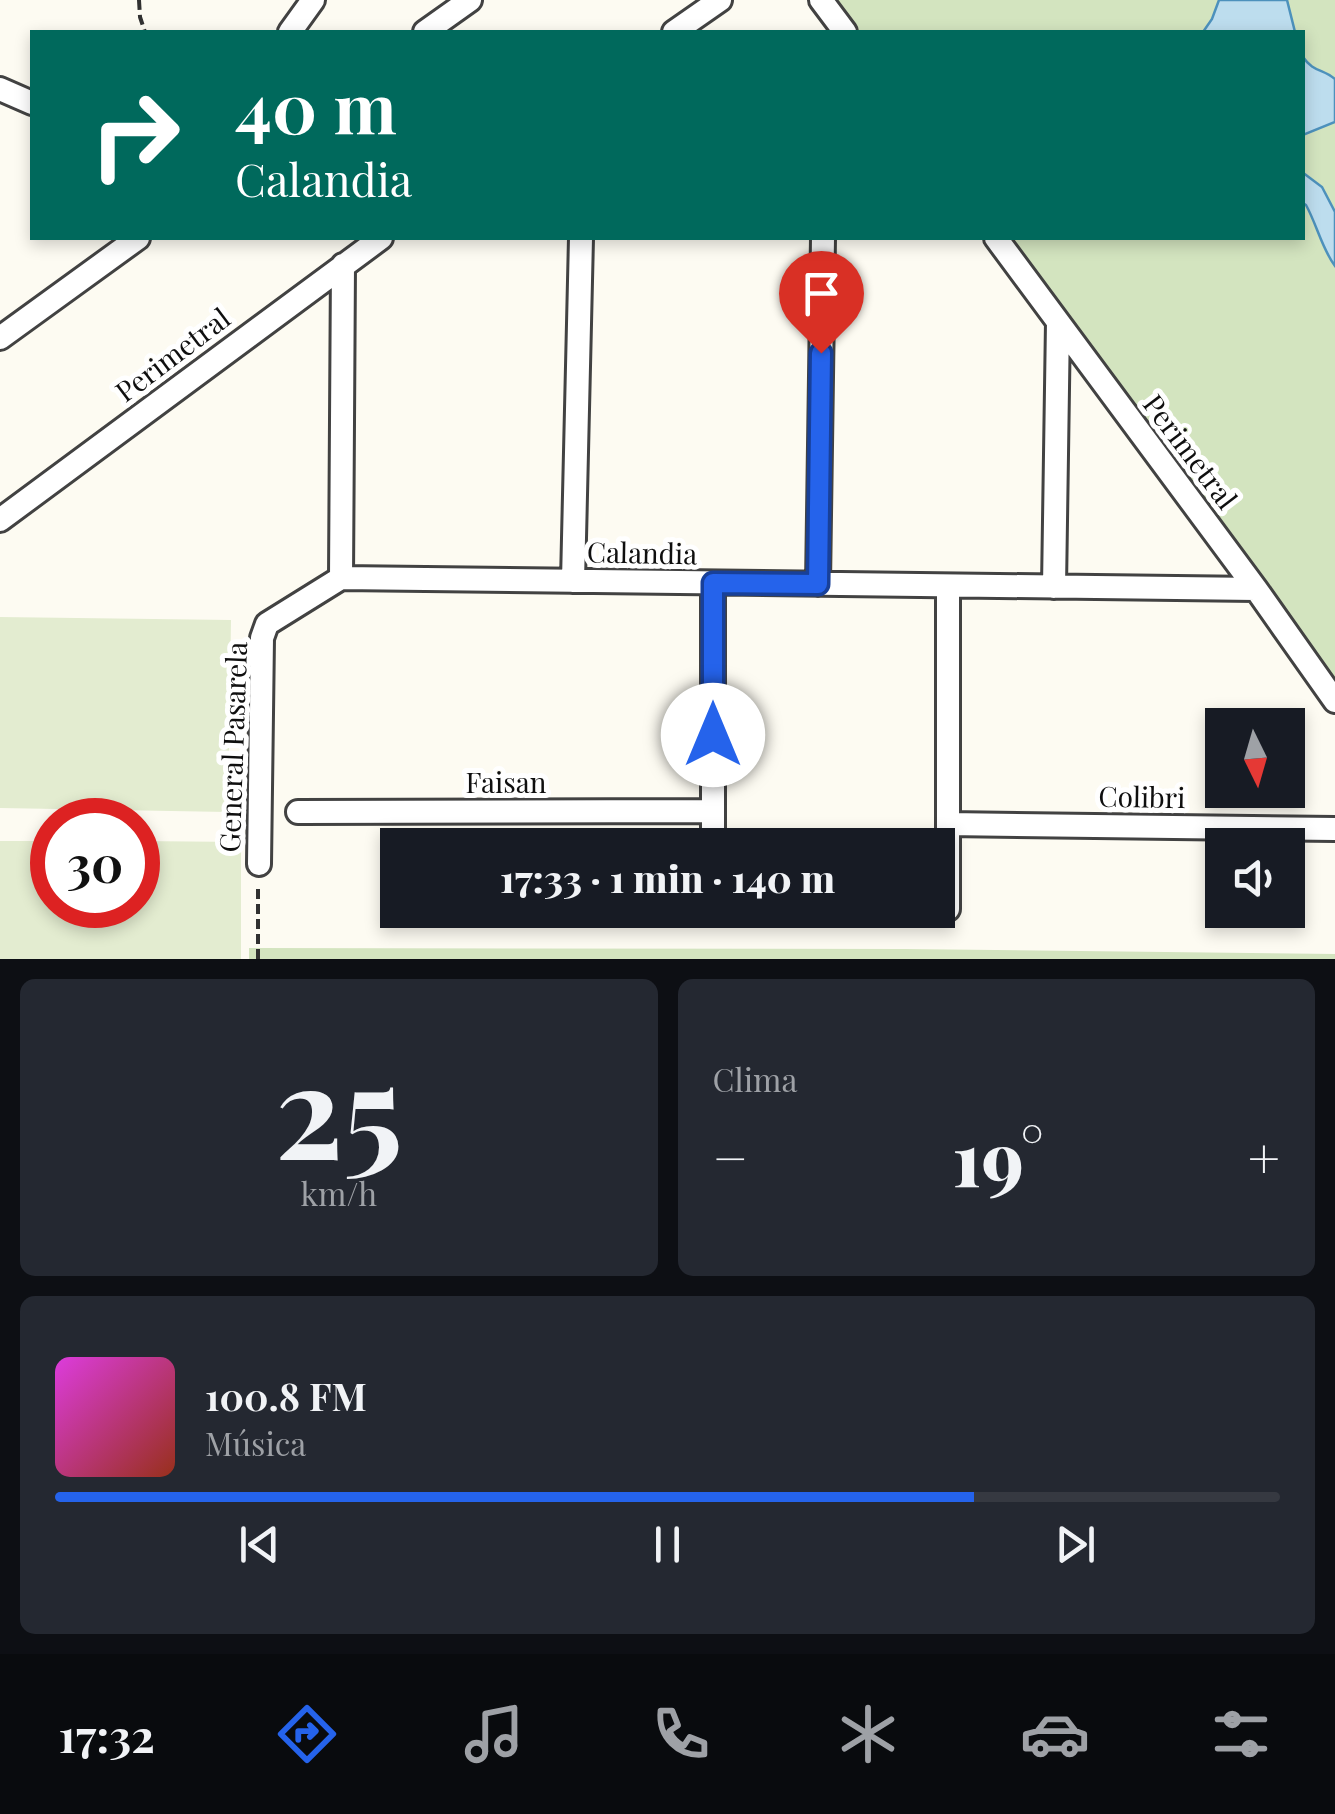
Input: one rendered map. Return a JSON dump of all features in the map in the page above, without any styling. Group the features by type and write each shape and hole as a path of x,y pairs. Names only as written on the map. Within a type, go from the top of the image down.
{"street":[{"path":"291,30 313,0"},
{"path":"427,30 470,0"},
{"path":"677,30 720,0"},
{"path":"824,4 826,30"},
{"path":"824,4 844,30"},
{"path":"0,89 30,102"},
{"path":"0,338 135,240"},
{"name":"Perimetral","path":"0,520 379,240"},
{"path":"574,581 581,240"},
{"path":"818,584 823,240"},
{"name":"Perimetral","path":"997,240 1335,701"},
{"path":"341,578 342,265"},
{"path":"1054,586 1058,322"},
{"name":"Calandia","path":"341,578 1256,589"},
{"name":"General Pasarela","path":"259,864 262,638 267,624 341,578"},
{"path":"713,583 713,828"},
{"path":"948,586 948,828"},
{"name":"Faisan","path":"298,812 713,811"},
{"name":"Colibri","path":"948,824 1335,829"}],"path":[{"path":"139,0 144,30"},
{"name":"General Pasarela","path":"258,959 259,864"}],"green space":[{"path":"833,0 1335,0 1335,685 1008,240 1305,240 1305,30 856,30"},
{"path":"0,617 231,620 228,812 160,811 160,798 30,798 30,809 0,808"},
{"path":"0,841 30,841 30,928 160,928 160,841 241,842 241,959 0,959"},
{"path":"249,948 905,949 1335,954 1335,959 249,959"}],"water":[{"path":"1219,0 1287,0 1294,30 1204,30"},
{"path":"1305,59 1335,79 1335,122 1305,134"},
{"path":"1305,174 1322,187 1335,212 1335,266 1327,252 1306,205"}],"route":[{"path":"713,735 713,583 818,584 821,353"}]}
